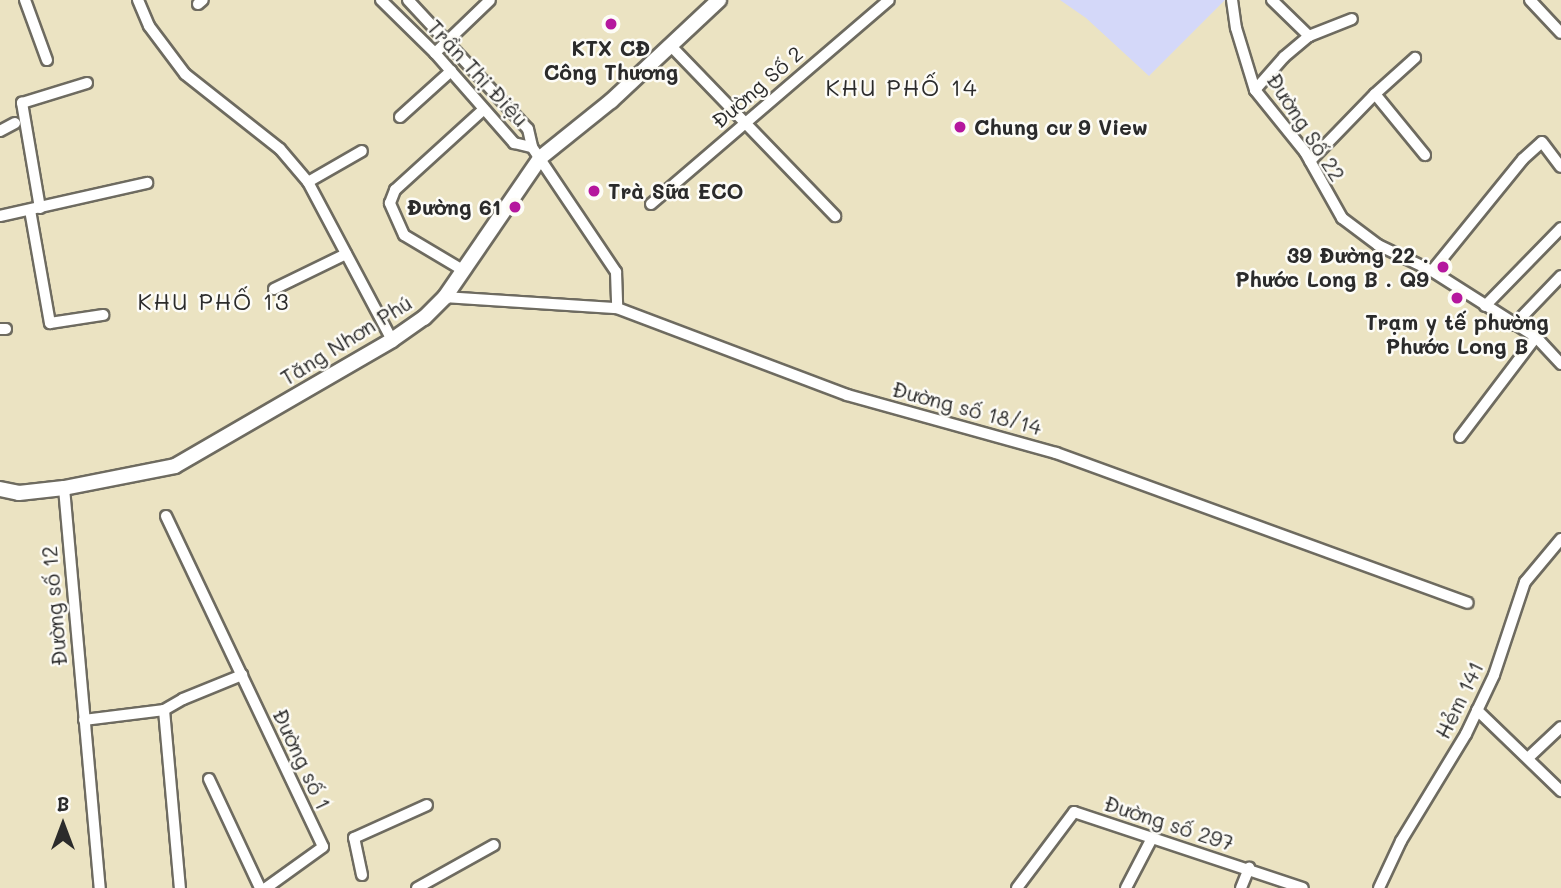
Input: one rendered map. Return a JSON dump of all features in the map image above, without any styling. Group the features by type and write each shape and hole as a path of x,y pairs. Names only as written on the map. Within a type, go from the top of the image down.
{"street":[{"path":"25,0 47,60"},
{"path":"138,0 149,26 185,74 280,149 308,183 392,340"},
{"name":"Trần Thị Điệu","path":"381,0 435,53 514,143 536,152"},
{"name":"Trần Thị Điệu","path":"408,0 528,129 536,152"},
{"path":"435,53 490,0"},
{"name":"Tăng Nhơn Phú","path":"0,489 19,494 175,466 392,340 424,318 445,297 536,152 611,101 719,0"},
{"name":"Đường Số 2","path":"651,204 889,0"},
{"name":"Đường Số 22","path":"1232,0 1236,28 1255,90 1310,161 1342,218 1378,245 1432,271 1536,337 1561,364"},
{"path":"1272,0 1309,36"},
{"path":"1530,0 1561,33"},
{"path":"1255,90 1284,57 1309,36 1352,19"},
{"path":"670,45 835,216"},
{"path":"1310,161 1375,94 1415,58"},
{"path":"400,117 451,72"},
{"path":"87,83 22,103 50,323 103,315"},
{"path":"1375,94 1425,155"},
{"path":"461,269 404,235 390,210 390,200 396,190 484,109"},
{"path":"0,131 15,123"},
{"path":"1432,271 1523,159 1542,142 1561,167"},
{"path":"308,183 362,151"},
{"path":"536,152 616,272 617,309"},
{"path":"0,216 147,183"},
{"path":"1485,306 1561,228"},
{"path":"274,289 346,254"},
{"path":"1514,325 1561,276"},
{"name":"Đường số 18/14","path":"445,297 617,309 847,395 1056,453 1468,603"},
{"path":"1460,437 1536,337"},
{"name":"Đường số 12","path":"64,488 84,720"},
{"name":"Đường số 1","path":"166,516 323,847 266,888"},
{"name":"Hẻm 141","path":"1379,888 1383,876 1494,676 1525,582 1561,539"},
{"path":"100,888 84,720 164,710 183,699 242,675"},
{"path":"164,710 180,888"},
{"path":"1477,710 1561,791"},
{"path":"1528,758 1561,727"},
{"path":"209,779 260,888"},
{"path":"362,875 354,838 427,805"},
{"name":"Đường số 297","path":"1017,888 1074,812 1303,888"},
{"path":"1126,888 1152,838"},
{"path":"417,888 494,845"},
{"path":"1241,888 1249,868"}],"shaded area":[{"path":"1060,0 1225,0 1149,76 1086,18"}],"place":[{"name":"KTX CĐ Công Thương","path":"611,24"},
{"name":"Chung cư 9 View","path":"960,127"},
{"name":"Trà Sữa ECO","path":"594,191"},
{"name":"Đường 61","path":"515,207"},
{"name":"39 Đường 22 . Phước Long B . Q9","path":"1443,267"},
{"name":"Trạm y tế phường Phước Long B","path":"1457,298"}],"district":[{"name":"KHU PHỐ 14","path":"902,87"},
{"name":"KHU PHỐ 13","path":"214,301"}]}
